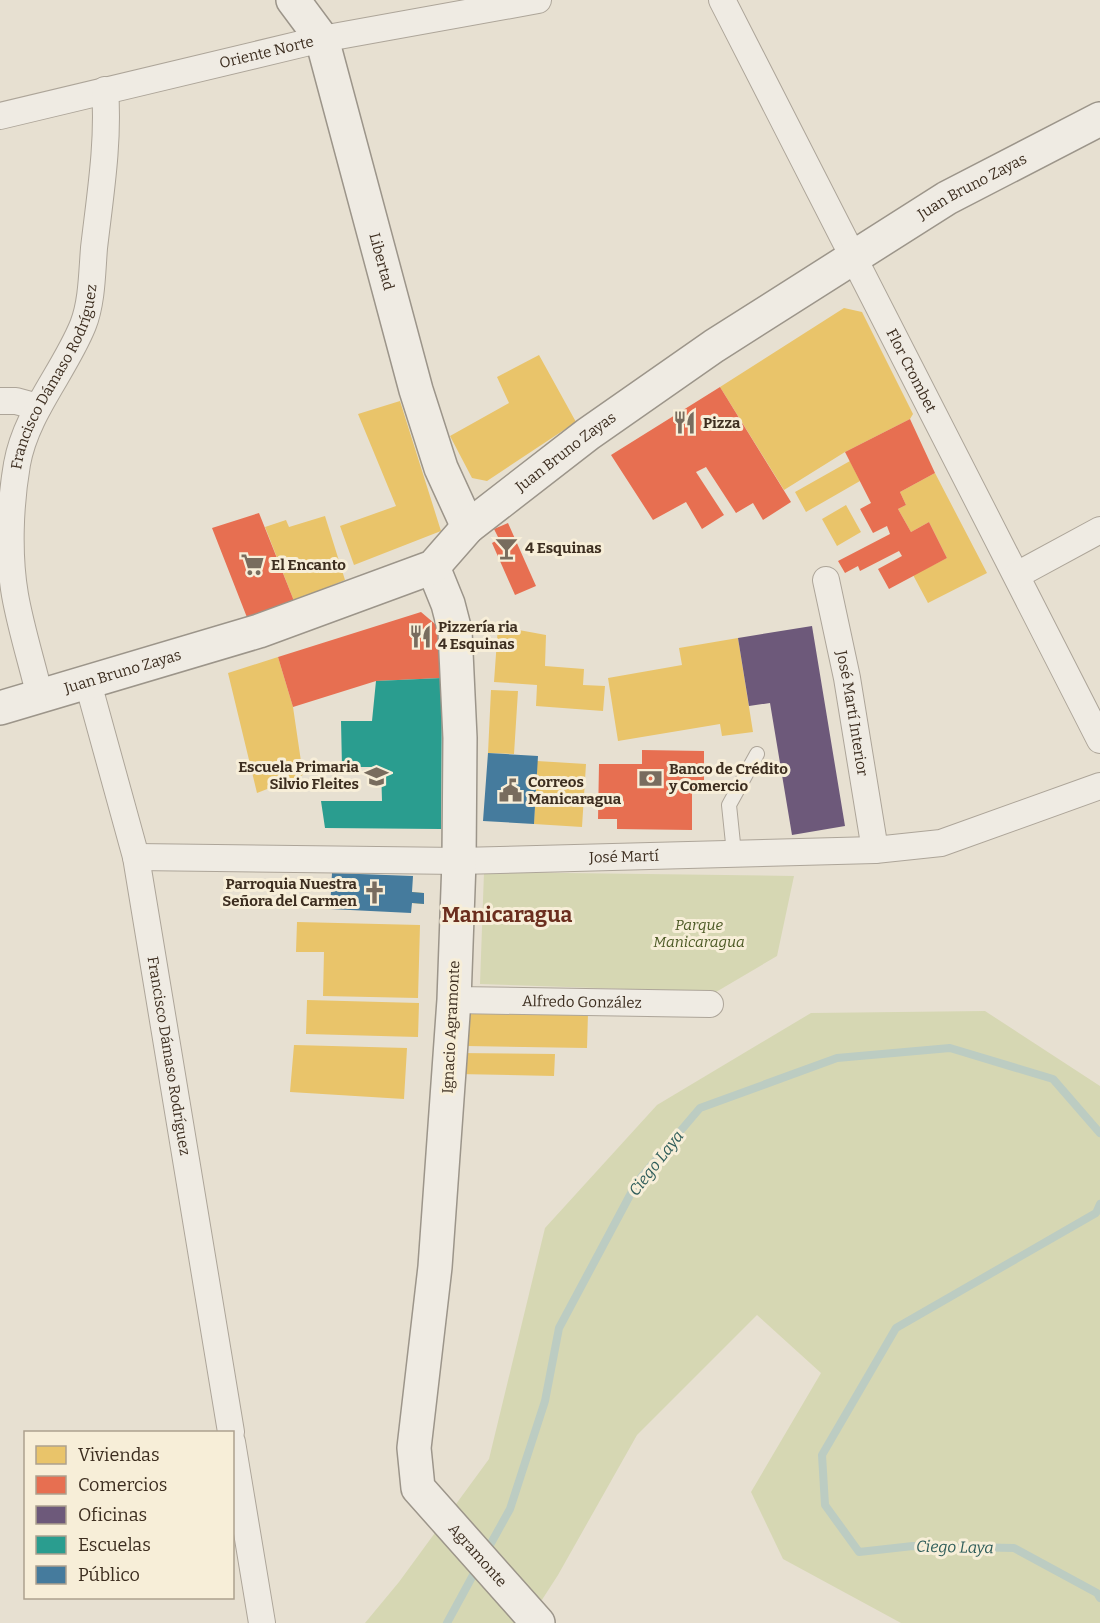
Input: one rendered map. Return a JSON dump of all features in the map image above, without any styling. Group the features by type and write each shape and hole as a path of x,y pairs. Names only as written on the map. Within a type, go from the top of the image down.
{"main road":[{"name":"Libertad","path":"293,0 322,39 416,390 441,468 468,527"},
{"name":"Juan Bruno Zayas","path":"0,708 259,631 433,567 468,527 588,434 714,346 947,198 1100,119"},
{"name":"Ignacio Agramonte","path":"418,1488 414,1448 435,1267 454,1000 459,861 460,738 455,631 448,604 433,567"},
{"name":"Agramonte","path":"418,1488 538,1623"}],"street":[{"name":"Oriente Norte","path":"0,116 322,39 538,0"},
{"name":"Flor Crombet","path":"722,0 1100,740"},
{"name":"Francisco Dámaso Rodríguez","path":"40,697 15,595 12,561 12,504 17,462 38,407 70,354 84,322 96,235 106,112 105,90"},
{"path":"0,401 16,401 38,407"},
{"path":"1017,575 1100,530"},
{"name":"José Martí Interior","path":"826,580 847,678 875,850"},
{"name":"Francisco Dámaso Rodríguez","path":"88,683 136,857 231,1431"},
{"name":"José Martí","path":"136,857 459,861 875,850 941,843 1100,786"},
{"name":"Alfredo González","path":"454,1000 710,1004"},
{"path":"234,1454 262,1623"}],"lane":[{"path":"734,854 729,805 756,754"}],"green space":[{"name":"Parque Manicaragua","path":"484,872 794,876 777,956 716,992 480,984"},
{"path":"985,1011 1100,1086 1100,1623 901,1623 783,1559 751,1492 821,1373 757,1315 637,1435 558,1575 527,1623 365,1623 399,1582 489,1459 545,1228 657,1105 811,1013"}],"building: Viviendas":[{"path":"844,308 862,312 913,414 910,419 845,452 784,490 720,387"},
{"path":"539,355 576,422 487,481 472,478 450,436 509,403 497,377"},
{"path":"400,401 441,531 354,565 340,526 396,506 358,414"},
{"path":"850,461 860,481 806,512 795,492"},
{"path":"935,473 987,573 928,603 913,575 947,558 929,522 911,532 898,509 906,505 900,492"},
{"path":"846,505 861,532 837,546 822,519"},
{"path":"325,516 345,580 294,601 265,527 286,520 289,527"},
{"path":"498,626 546,635 545,666 584,669 583,685 605,686 603,711 536,706 537,685 494,682"},
{"path":"738,638 753,732 722,736 720,724 618,741 608,678 682,665 679,648"},
{"path":"278,657 293,707 303,775 257,793 228,673"},
{"path":"491,690 518,691 514,754 488,753"},
{"path":"537,761 586,764 582,827 534,824"},
{"path":"412,892 424,893 424,904 412,903"},
{"path":"297,922 420,925 418,998 323,996 324,952 296,952"},
{"path":"307,1000 419,1003 418,1037 306,1034"},
{"path":"478,1010 588,1013 587,1048 467,1046 468,1016"},
{"path":"294,1045 407,1048 404,1099 290,1092"},
{"path":"457,1053 555,1054 554,1076 457,1074"}],"building: Comercios":[{"path":"720,387 791,502 763,520 753,503 736,513 706,467 696,472 724,515 702,529 686,502 653,520 611,455"},
{"path":"910,419 935,473 900,492 906,505 898,509 911,532 929,522 947,558 889,589 878,569 902,556 899,551 860,571 858,566 845,573 838,561 890,534 887,526 873,533 860,509 871,503 845,452"},
{"name":"El Encanto","path":"259,513 294,601 248,620 212,528"},
{"path":"508,523 536,586 515,595 492,543 499,539 494,529"},
{"path":"421,612 441,629 442,678 376,681 293,707 278,657"},
{"name":"Banco de Crédito y Comercio","path":"642,750 704,751 704,792 692,792 692,830 617,829 617,819 598,819 599,764 642,764"}],"building: Oficinas":[{"path":"812,626 845,826 792,835 770,703 749,706 738,638"}],"building: Escuelas":[{"path":"442,678 441,829 325,828 321,801 382,801 381,767 342,767 341,721 372,721 376,681"}],"building: Público":[{"name":"Correos Manicaragua","path":"488,753 538,756 534,824 483,821"},
{"name":"Parroquia Nuestra Señora del Carmen","path":"332,873 413,876 412,892 424,893 424,904 412,903 411,913 330,909"}],"waterway":[{"name":"Ciego Laya","path":"485,1554 510,1509 545,1401 559,1328 637,1182 700,1108 837,1058 950,1048 1053,1079 1100,1133"},
{"name":"Ciego Laya","path":"1100,1204 1096,1213 896,1328 822,1455 825,1505 859,1552 913,1546 1014,1548 1097,1593 1100,1598"},
{"name":"Ciego Laya","path":"447,1623 478,1566"}],"place":[{"name":"Pizza","path":"685,423"},
{"name":"4 Esquinas","path":"507,548"},
{"name":"El Encanto","path":"253,565"},
{"name":"Pizzería ria 4 Esquinas","path":"420,636"},
{"name":"Escuela Primaria Silvio Fleites","path":"377,776"},
{"name":"Banco de Crédito y Comercio","path":"651,778"},
{"name":"Correos Manicaragua","path":"510,791"},
{"name":"Parroquia Nuestra Señora del Carmen","path":"375,893"}],"district":[{"name":"Manicaragua","path":"507,915"}]}
